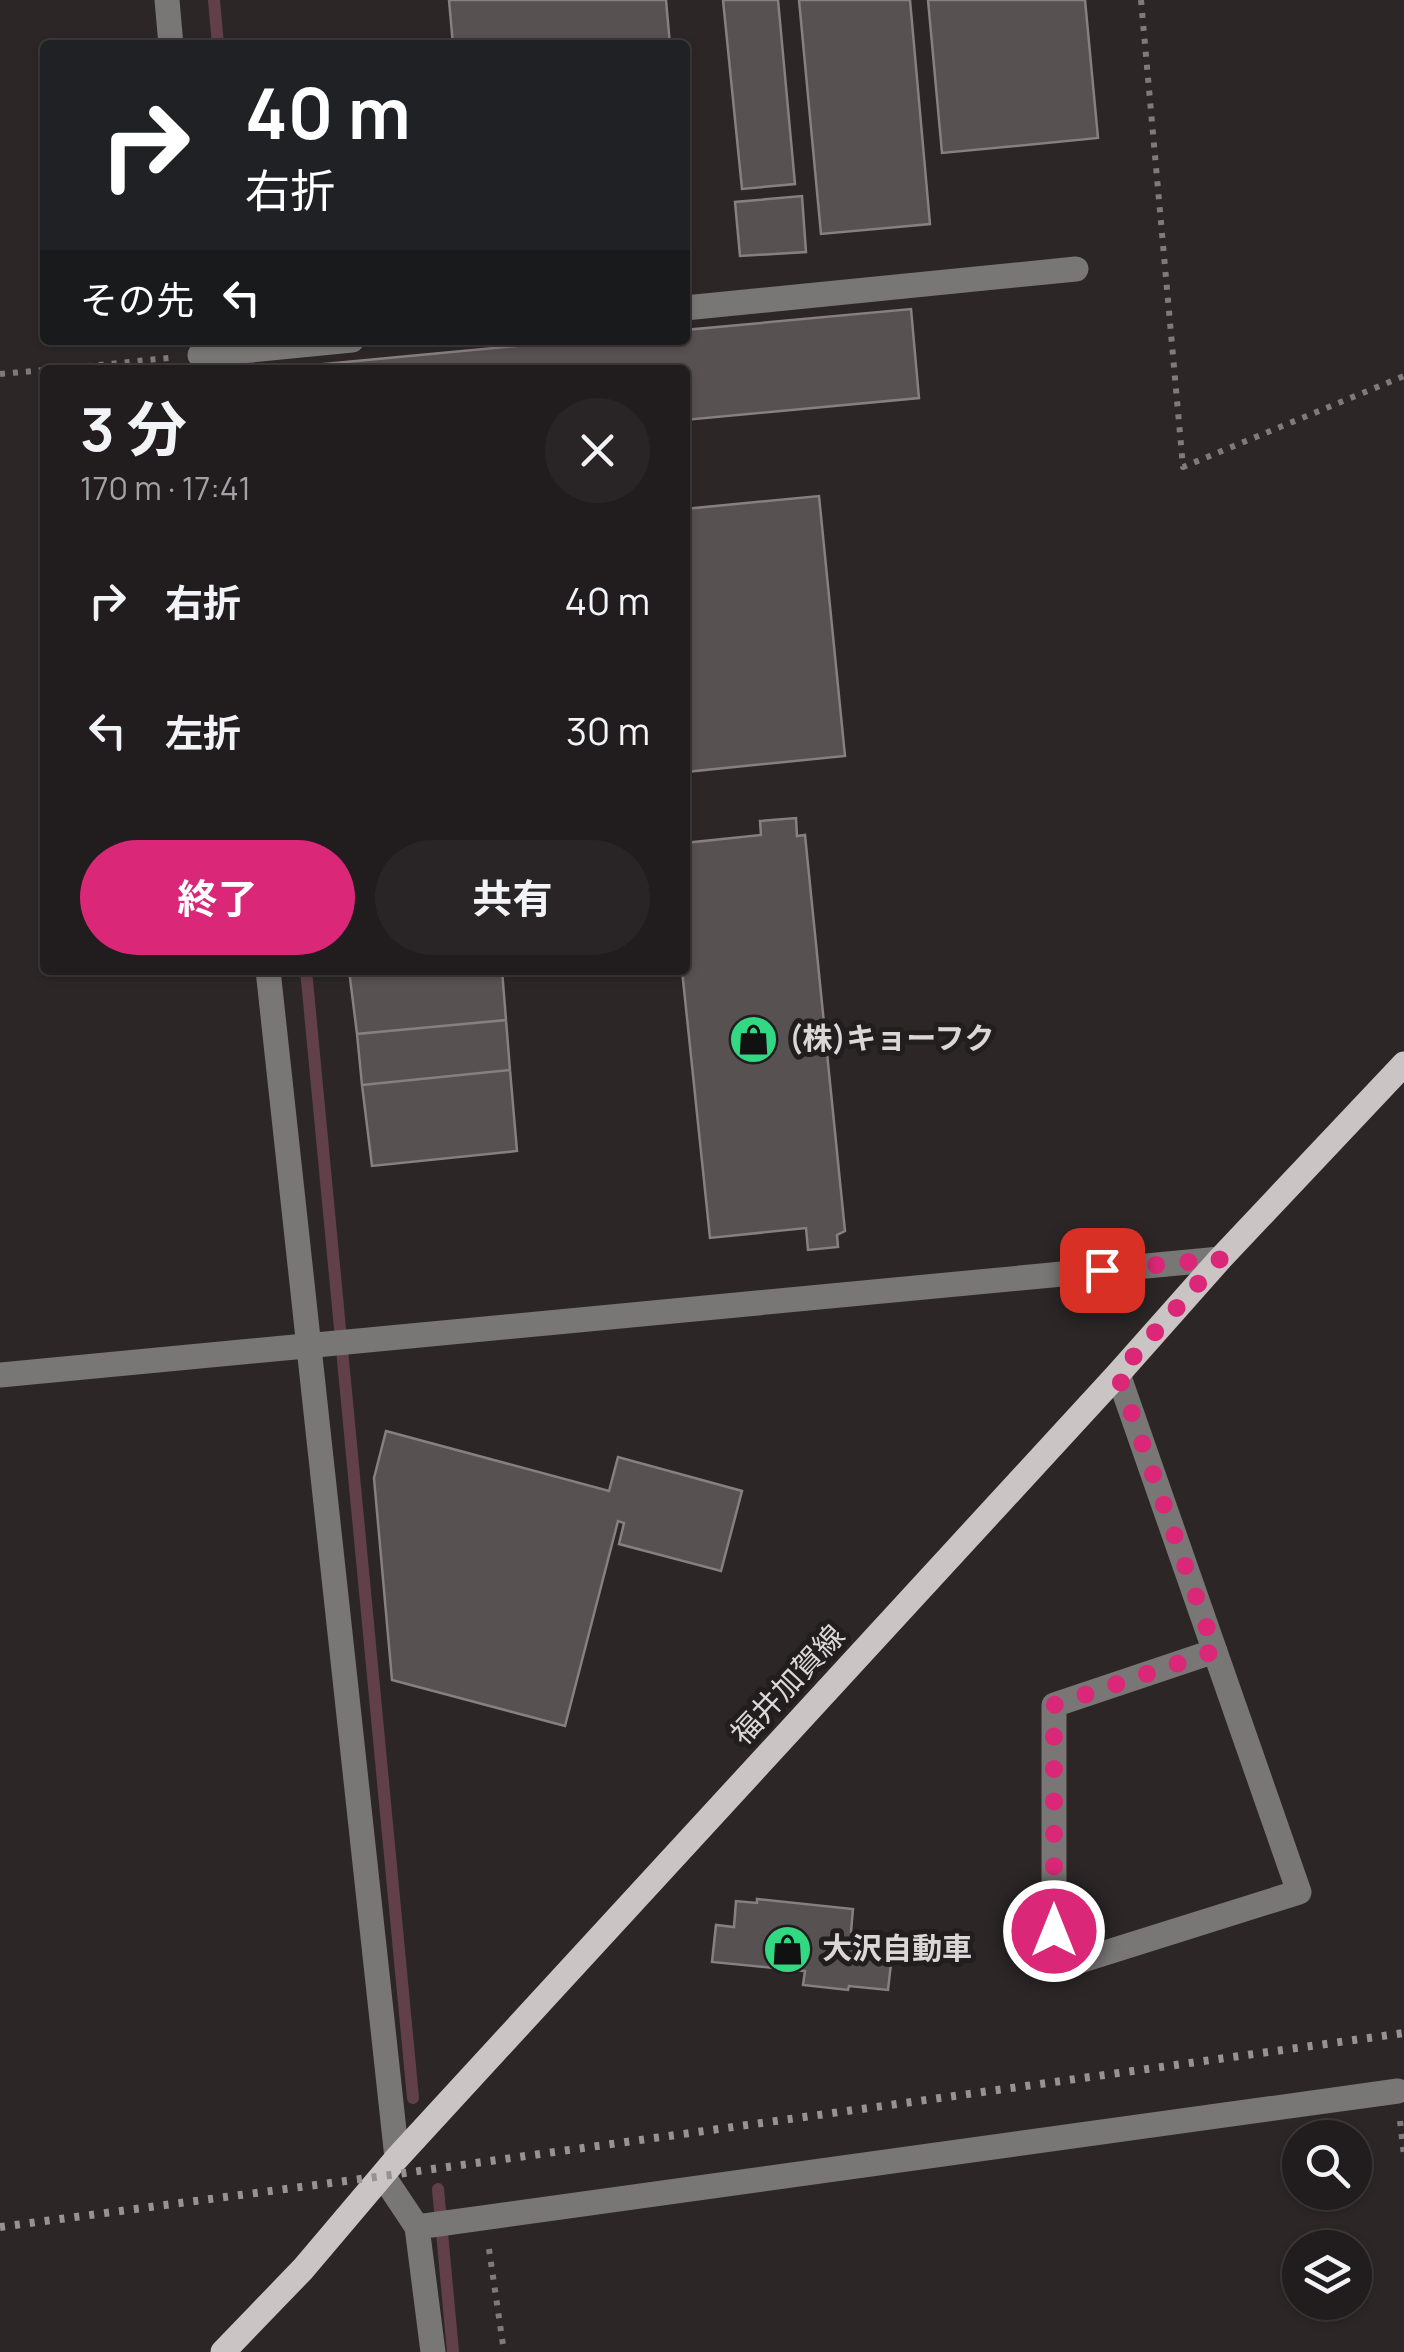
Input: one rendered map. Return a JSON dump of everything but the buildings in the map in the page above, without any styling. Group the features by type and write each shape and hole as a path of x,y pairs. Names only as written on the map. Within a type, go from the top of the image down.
{"main road":[{"name":"福井加賀線","path":"223,2352 303,2269 390,2167 1220,1259 1404,1064"}],"street":[{"path":"167,0 171,40"},
{"path":"690,308 1076,270"},
{"path":"200,355 299,345"},
{"path":"269,975 329,1344 390,2167 434,2225 433,2352"},
{"path":"0,1375 1220,1259"},
{"path":"1118,1374 1215,1651 1299,1892 1054,1968 1054,1705 1215,1651"},
{"path":"434,2225 1398,2091"}],"path":[{"path":"1141,0 1182,467 1404,376"},
{"path":"97,365 200,355"},
{"path":"0,374 40,371"},
{"path":"484,2218 504,2352"}],"waterway":[{"path":"214,0 218,40"},
{"path":"247,347 249,365"},
{"path":"306,975 413,2098"},
{"path":"438,2189 453,2352"}],"railway":[{"path":"0,2227 1404,2033"}],"place":[{"name":"(株)キョーフク","path":"754,1039"},
{"name":"大沢自動車","path":"787,1949"}],"route":[{"path":"1054,1931 1054,1705 1215,1651 1118,1374 1220,1259 1102,1270"}]}
